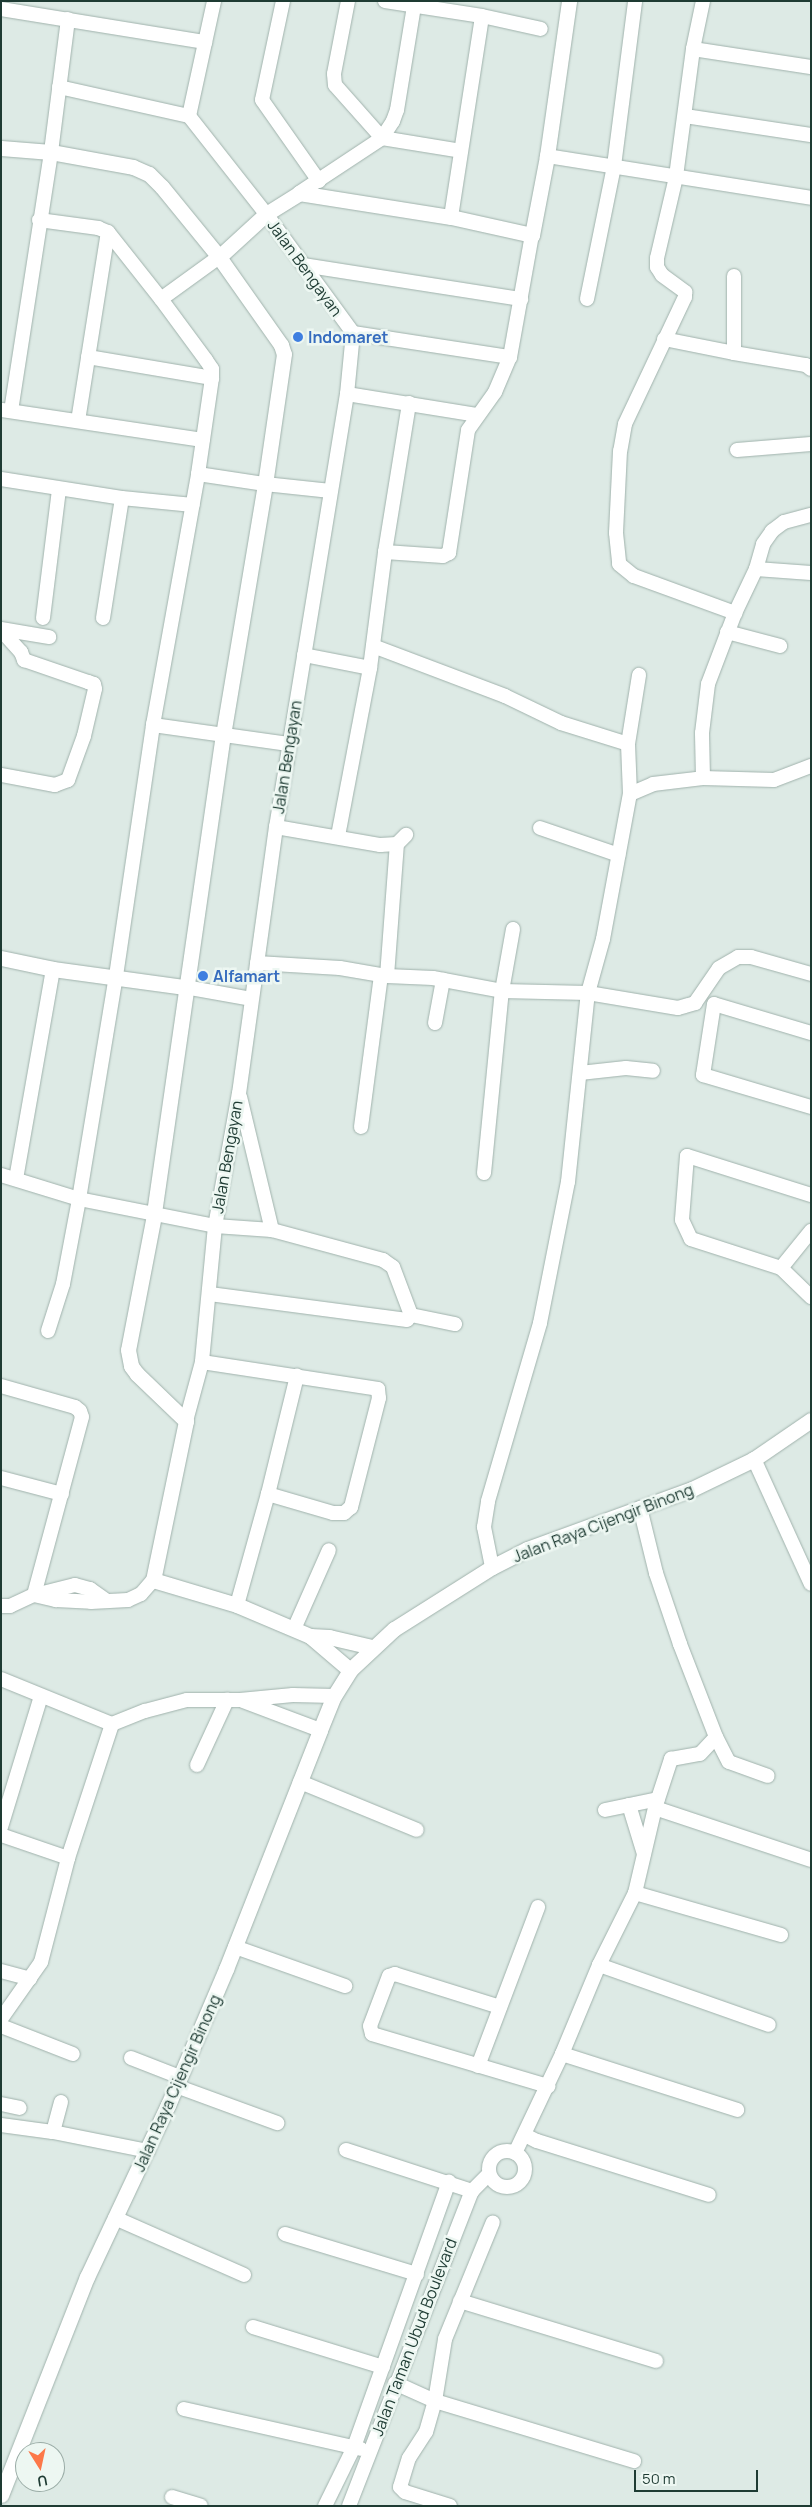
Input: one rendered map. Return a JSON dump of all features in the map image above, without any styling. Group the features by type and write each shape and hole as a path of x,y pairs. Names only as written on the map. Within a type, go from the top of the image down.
{"street":[{"path":"3,1 1,10 205,42"},
{"path":"59,87 189,116 214,1"},
{"path":"283,1 262,100 319,181"},
{"path":"348,1 334,74 335,85 382,138 461,151"},
{"path":"385,1 482,16 541,28"},
{"path":"384,552 443,556 449,553 468,430 476,415 496,392 510,357 547,156 569,1"},
{"path":"587,298 614,166 635,1"},
{"path":"703,1 693,49 676,177 657,258 657,267 662,275 685,292 685,297 625,424 620,451 616,533 619,564 634,576 735,613"},
{"path":"161,299 219,257 266,214 382,138 397,110 414,6"},
{"path":"451,217 482,16"},
{"path":"68,20 51,152 6,410 203,440"},
{"path":"693,49 811,67"},
{"name":"Jalan Bengayan","path":"153,1580 186,1421 202,1362 215,1226 239,1093 276,827 347,394 353,333 266,214 189,116"},
{"path":"685,116 811,135"},
{"path":"1,148 51,152 132,167 149,174 162,187 219,257 281,345 284,354 265,484 223,734 185,987 154,1215 128,1350 132,1366 137,1374 186,1421"},
{"path":"547,156 811,198"},
{"path":"298,193 451,217 532,235"},
{"path":"39,220 98,228 108,232 161,299 212,369 198,474 153,725 116,976 79,1199 63,1284 48,1331"},
{"path":"78,421 108,232"},
{"path":"303,265 521,299"},
{"path":"734,276 734,352"},
{"path":"353,333 510,357"},
{"path":"664,340 806,364 811,369"},
{"path":"88,357 212,378"},
{"path":"347,394 476,415"},
{"path":"338,836 370,668 384,552 409,403"},
{"path":"737,450 811,444"},
{"path":"198,474 331,491"},
{"path":"1,480 122,498 193,505"},
{"path":"43,618 59,489"},
{"path":"103,618 122,498"},
{"path":"703,778 703,707 708,684 727,632 756,569 763,544 772,531 784,522 811,515"},
{"path":"756,569 811,573"},
{"path":"1,630 49,636"},
{"path":"1,630 21,652 24,660 94,684 95,689 84,736 68,780 55,785 1,775"},
{"path":"727,632 780,646"},
{"path":"373,646 505,696 561,723 628,744"},
{"path":"304,655 370,668"},
{"path":"492,1568 484,1527 488,1501 540,1322 568,1182 588,993 603,939 630,794 628,744 639,675"},
{"path":"153,725 289,744"},
{"path":"630,794 653,784 703,778 774,780 811,766"},
{"path":"276,827 338,836 380,845 402,840 361,1127"},
{"path":"540,828 619,855"},
{"path":"484,1173 502,991 513,930"},
{"path":"256,963 340,968 384,975 443,980 502,991 588,993 678,1008 695,1003 719,968 738,957 751,957 811,974"},
{"path":"1,958 53,969 116,976 251,999"},
{"path":"16,1179 53,969"},
{"path":"435,1023 443,980"},
{"path":"811,1033 714,1004 703,1075 811,1107"},
{"path":"580,1073 626,1068 653,1071"},
{"path":"239,1093 272,1230"},
{"path":"811,1195 687,1156 682,1220 691,1240 780,1268 811,1297"},
{"path":"1,1175 79,1199 215,1226 272,1230 390,1263 404,1293 411,1315"},
{"path":"780,1268 811,1230"},
{"path":"210,1294 407,1320 411,1315"},
{"path":"411,1315 455,1324"},
{"path":"202,1362 378,1389 379,1398 351,1507 344,1513 333,1513 268,1494"},
{"path":"237,1605 268,1494 297,1376"},
{"path":"1,1386 75,1407 80,1411 82,1417 34,1595"},
{"name":"Jalan Raya Cijengir Binong","path":"1,2495 88,2277 148,2151 178,2082 235,1947 334,1696 350,1670 372,1647 394,1629 492,1568 527,1549 692,1489 754,1459 811,1420"},
{"path":"754,1459 811,1584"},
{"path":"1,1478 62,1494"},
{"path":"640,1508 656,1573 680,1644 716,1737 728,1762"},
{"path":"294,1629 329,1550"},
{"path":"1,1606 10,1606 34,1595 56,1600 128,1600 141,1594 153,1580 237,1605 310,1636 350,1670"},
{"path":"310,1636 328,1637 372,1647"},
{"path":"1,1679 112,1724 145,1711 187,1700 234,1700 293,1695 334,1696"},
{"path":"1,1827 41,1696"},
{"path":"234,1700 320,1730"},
{"path":"197,1765 234,1700"},
{"path":"1,2019 41,1962 68,1858 112,1724"},
{"path":"700,1754 716,1737"},
{"path":"515,2153 548,2086 599,1965 635,1893 656,1803 671,1758 700,1754 768,1776"},
{"path":"300,1782 417,1830"},
{"path":"605,1810 629,1805 656,1803 811,1860"},
{"path":"629,1805 644,1855"},
{"path":"1,1835 68,1858"},
{"path":"635,1893 782,1935"},
{"path":"478,2066 538,1907"},
{"path":"235,1947 345,1986"},
{"path":"599,1965 769,2025"},
{"path":"1,1971 30,1979"},
{"path":"500,2007 395,1974 388,1976 370,2026 372,2034 548,2086"},
{"path":"1,2026 73,2054"},
{"path":"562,2054 737,2110"},
{"path":"131,2058 178,2082 277,2123"},
{"path":"53,2132 61,2102"},
{"path":"1,2104 20,2108"},
{"path":"1,2126 53,2132 148,2151"},
{"path":"525,2135 537,2141 709,2195"},
{"path":"346,2150 472,2190"},
{"path":"503,2152 515,2153 523,2162 524,2167 524,2173 518,2183 507,2187 496,2184 490,2174 490,2163 498,2154 503,2152"},
{"name":"Jalan Taman Ubud Boulevard","path":"349,2506 395,2383 472,2190 490,2174"},
{"path":"325,2506 354,2447 449,2182"},
{"path":"115,2218 244,2275"},
{"path":"450,2506 405,2492 400,2487 409,2458 426,2432 435,2401 445,2339 493,2222"},
{"path":"286,2234 417,2274"},
{"path":"460,2301 656,2362"},
{"path":"253,2326 383,2367"},
{"path":"395,2383 435,2401 634,2461"},
{"path":"184,2409 369,2452"},
{"path":"172,2497 201,2506"}],"place":[{"name":"Indomaret","path":"298,337"},
{"name":"Alfamart","path":"203,976"}]}
